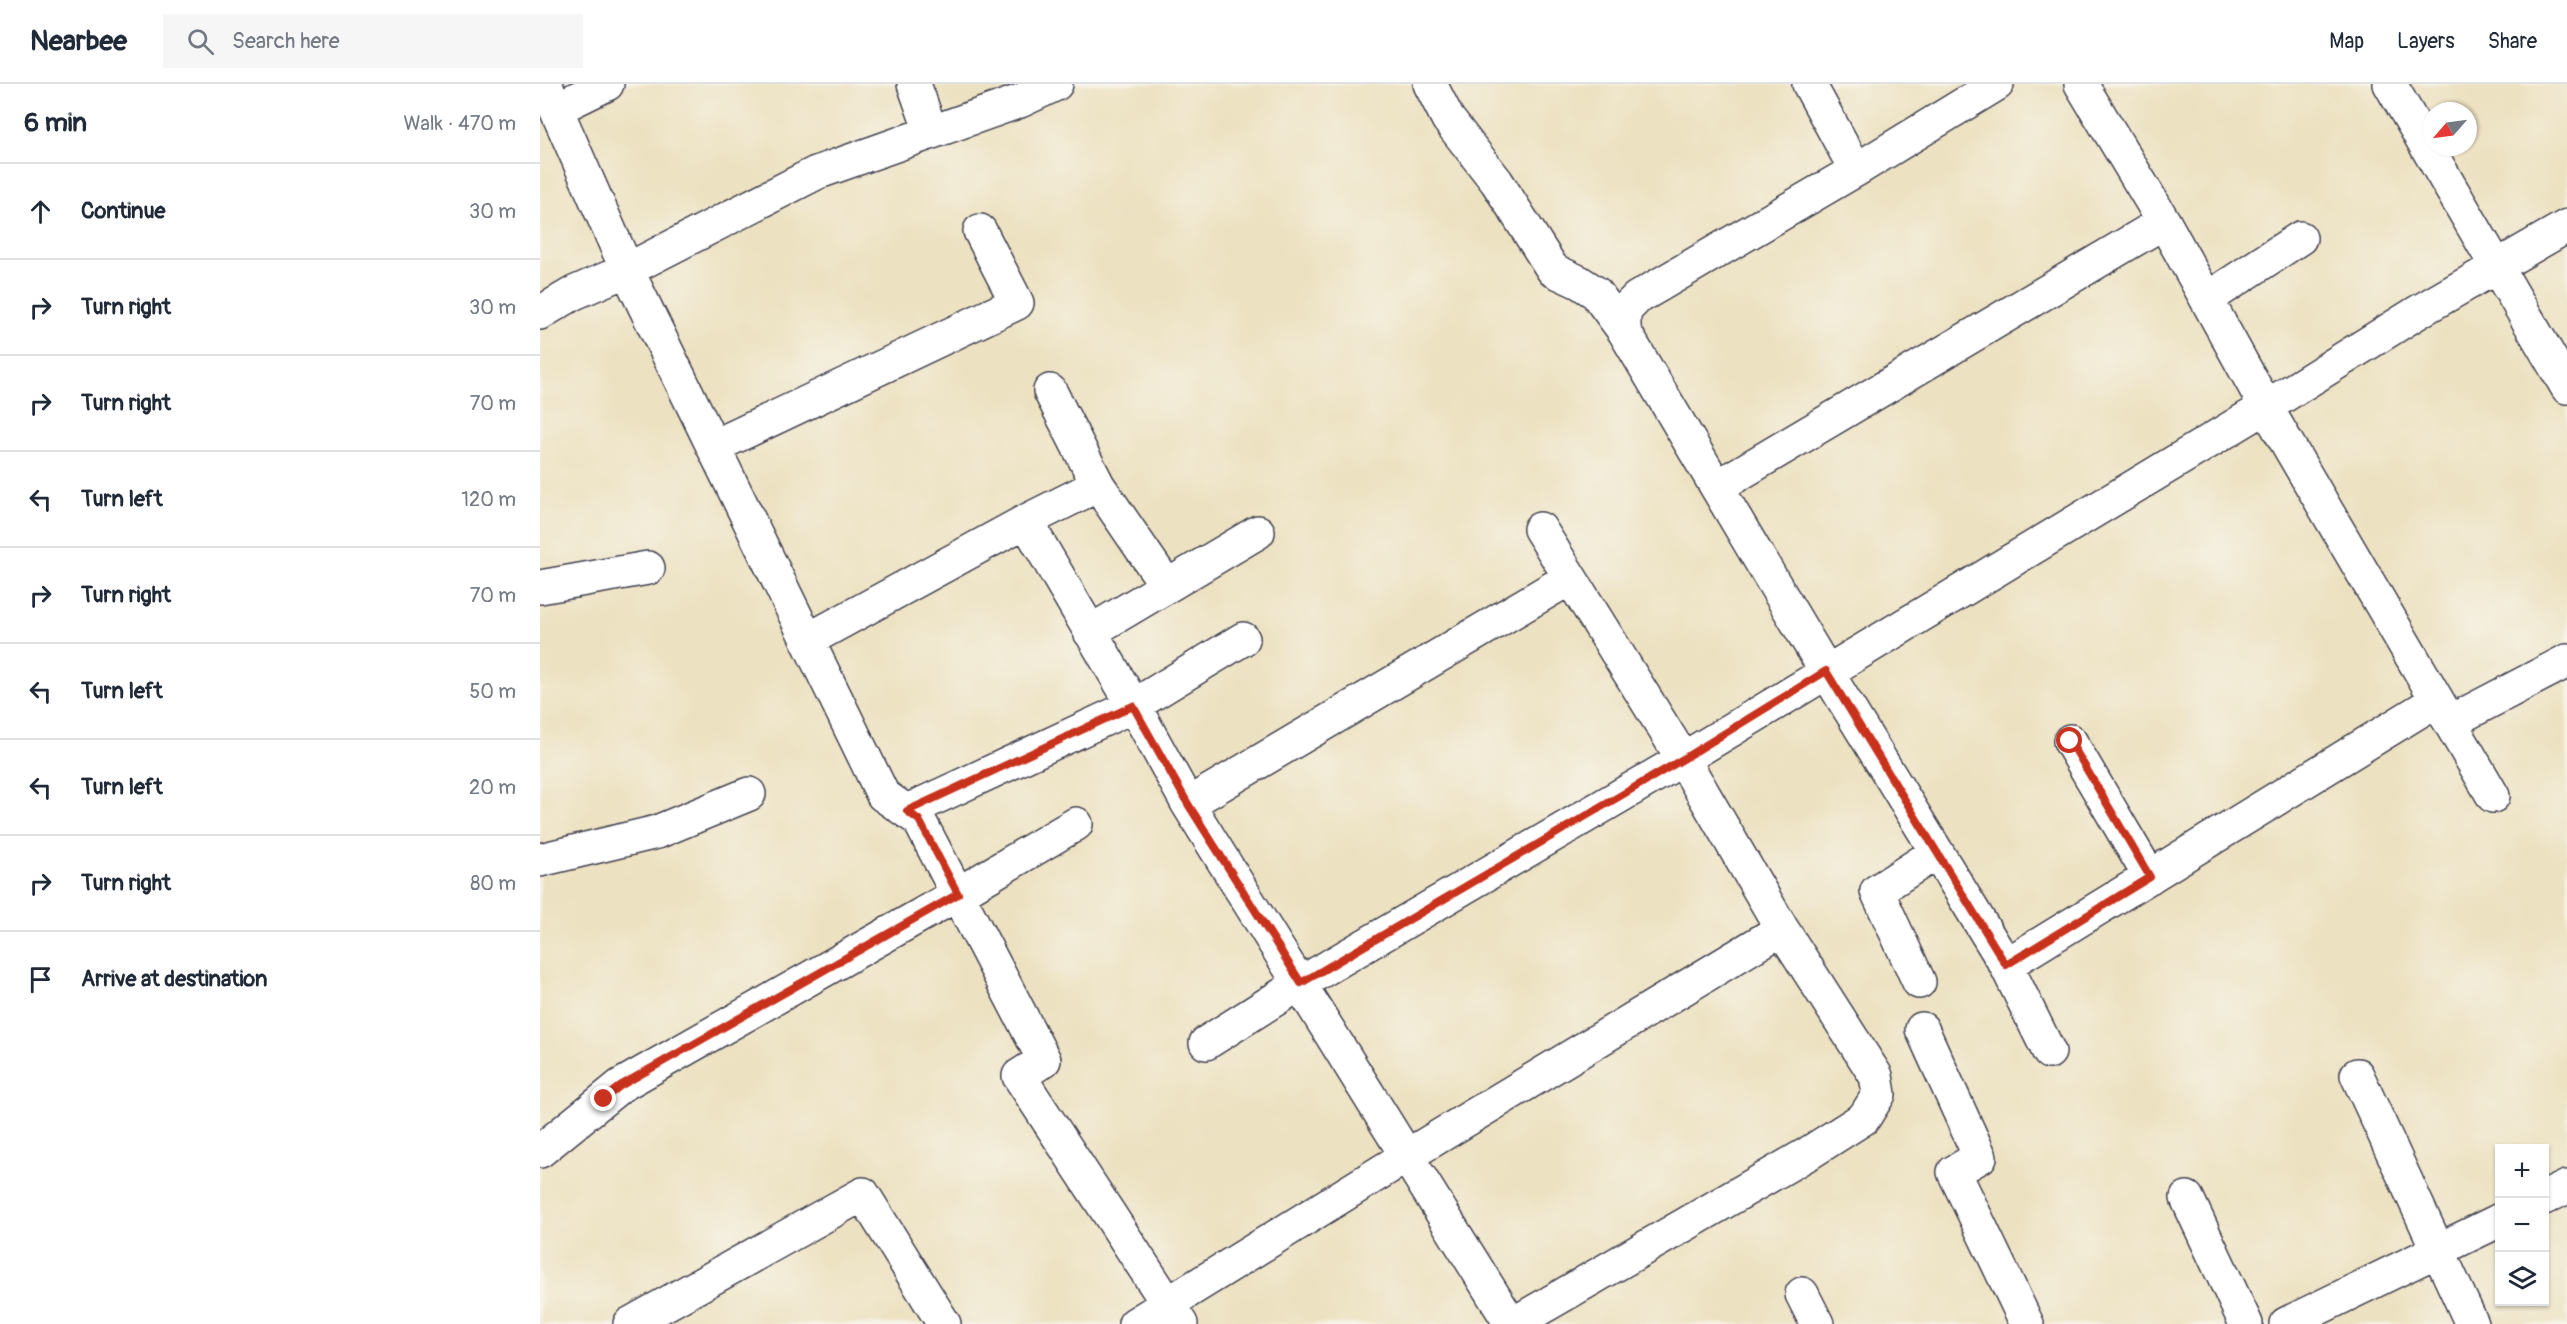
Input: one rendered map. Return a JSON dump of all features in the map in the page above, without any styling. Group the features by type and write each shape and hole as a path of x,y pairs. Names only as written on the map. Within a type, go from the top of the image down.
{"street":[{"path":"607,84 551,96 627,270 884,795 919,820 1044,1060 1019,1076 1174,1313"},
{"path":"914,84 932,132"},
{"path":"540,313 574,293 627,270 816,173 1020,101 1056,84"},
{"path":"1430,84 1448,119 1497,182 1553,270 1596,293 1624,331 1826,671 2006,965 2049,1052"},
{"path":"1809,84 1856,170"},
{"path":"1624,331 1624,311 1637,298 1856,170 1997,84"},
{"path":"2081,84 2164,222 2266,407 2493,796"},
{"path":"2390,84 2567,387"},
{"path":"1717,487 2164,222"},
{"path":"1206,1043 1301,983 1683,759 2266,407 2418,312 2567,226"},
{"path":"713,447 1017,303 980,231"},
{"path":"2207,299 2300,238"},
{"path":"1050,391 1098,485 1167,586"},
{"path":"808,640 1026,521 1098,485"},
{"path":"1026,521 1188,804 1301,983 1405,1157 1512,1324 1809,1153 1864,1118 1879,1094 1876,1076 1782,929 1683,759 1540,529"},
{"path":"1090,632 1258,532"},
{"path":"540,587 648,568"},
{"path":"1188,804 1570,578"},
{"path":"907,811 1133,706 1243,639"},
{"path":"2006,965 2150,877 2444,711 2567,661"},
{"path":"2070,741 2150,877"},
{"path":"540,860 657,832 749,794"},
{"path":"540,1151 620,1086 958,894 1076,824"},
{"path":"1919,982 1877,891 1937,852"},
{"path":"1135,1324 1174,1313 1405,1157 1782,929"},
{"path":"1922,1029 1980,1157 1954,1172 2027,1324"},
{"path":"2357,1075 2472,1324"},
{"path":"2549,1196 2567,1187"},
{"path":"638,1322 863,1194 944,1324"},
{"path":"2187,1198 2246,1324"},
{"path":"2286,1324 2495,1222"},
{"path":"1802,1294 1817,1324"}],"route":[{"path":"604,1099 620,1086 958,894 919,820 907,811 1133,706 1188,804 1301,983 1683,759 1826,671 2006,965 2150,877 2070,741"}]}
